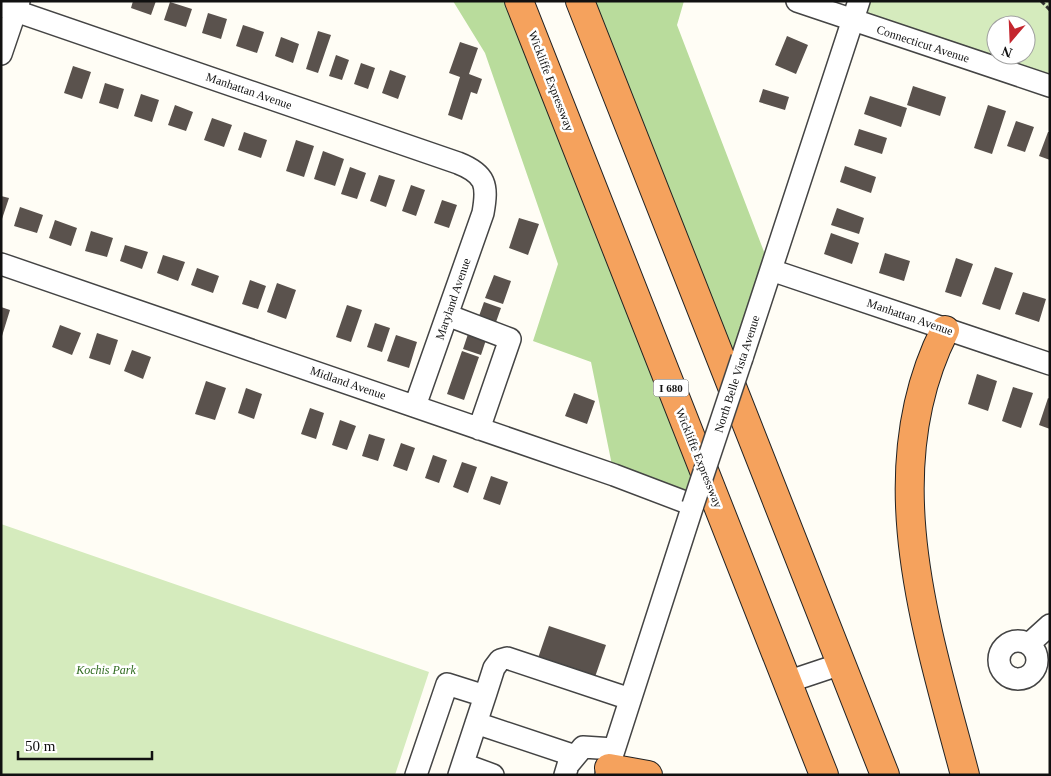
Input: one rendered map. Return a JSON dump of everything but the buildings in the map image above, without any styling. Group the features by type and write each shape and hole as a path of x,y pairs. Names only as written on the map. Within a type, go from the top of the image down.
{"highway":[{"name":"Wickliffe Expressway","path":"519,1 824,775"},
{"path":"580,1 884,775"},
{"path":"946,330 929,366 915,426 910,467 910,526 914,566 921,602 965,775"},
{"path":"610,764 648,775"}],"street":[{"name":"Connecticut Avenue","path":"797,1 856,11 1050,86"},
{"path":"1,54 12,6"},
{"name":"Manhattan Avenue","path":"12,6 458,163 473,169 479,175 486,190"},
{"name":"North Belle Vista Avenue","path":"610,764 693,505 856,11"},
{"name":"Maryland Avenue","path":"415,406 483,213 486,190"},
{"name":"Midland Avenue","path":"1,264 415,406 693,505"},
{"name":"Manhattan Avenue","path":"771,270 1050,364"},
{"path":"447,315 510,339 479,429"},
{"path":"1029,644 1050,625"},
{"path":"493,775 461,769 494,668 500,660 507,658 630,699"},
{"path":"787,682 841,664"},
{"path":"416,775 447,684 484,696"},
{"path":"476,723 575,756"},
{"path":"565,775 568,765 583,747 610,764"}],"path":[{"path":"1041,1 1050,10"}],"green space":[{"path":"453,1 519,1 705,474 693,505 614,475 591,362 533,341 558,264 485,53"},
{"path":"580,1 684,1 677,25 771,270 733,389"},
{"path":"859,1 1050,1 1050,86 986,65 1036,65 1036,15 986,15 986,65 874,28"},
{"name":"Kochis Park","path":"1,524 429,672 395,775 1,775"}]}
